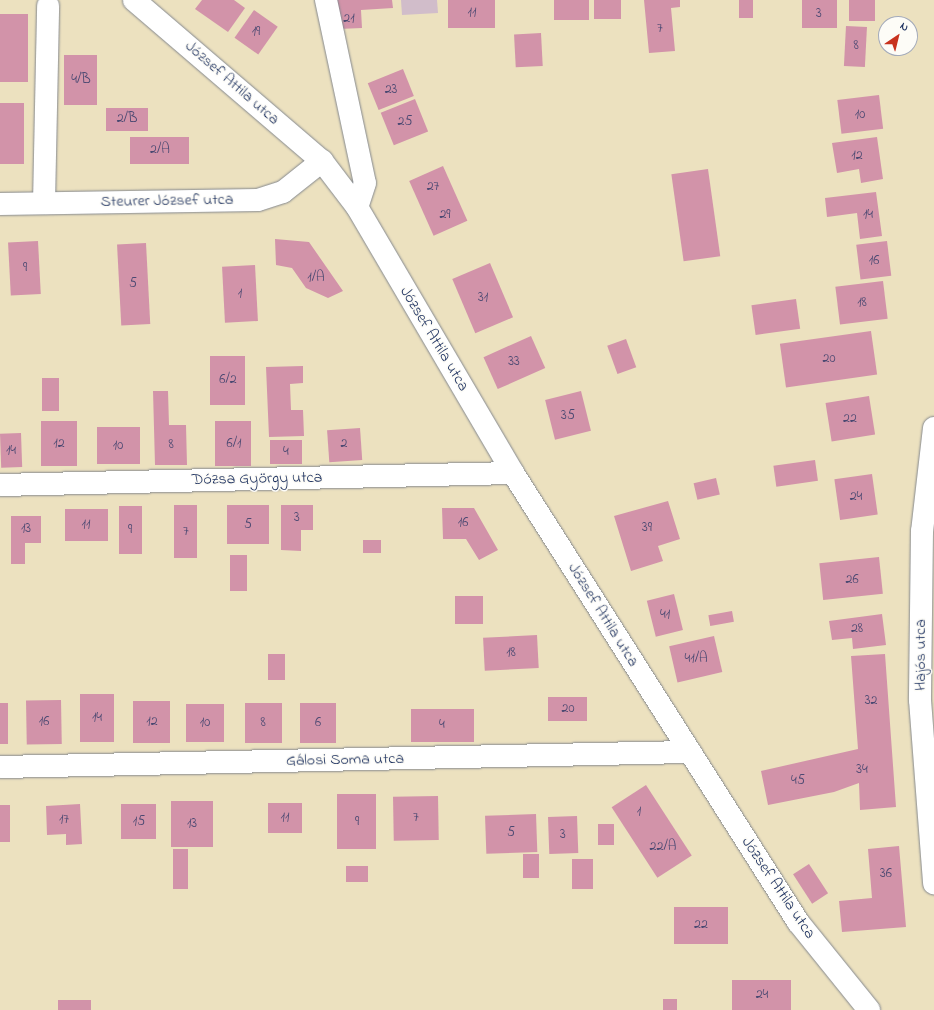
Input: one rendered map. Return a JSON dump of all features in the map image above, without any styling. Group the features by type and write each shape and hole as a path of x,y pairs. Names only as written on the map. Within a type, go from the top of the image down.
{"street":[{"name":"József Attila utca","path":"134,0 322,161 357,207 513,473 798,922 869,1010"},
{"path":"326,0 365,183 357,207"},
{"path":"44,204 48,6"},
{"name":"Steurer József utca","path":"0,204 258,200 283,192 322,161"},
{"name":"Hajós utca","path":"934,428 922,531 920,700 934,883"},
{"name":"Dózsa György utca","path":"0,484 513,473"},
{"name":"Gálosi Soma utca","path":"0,767 690,752"}],"shaded area":[{"path":"401,0 437,0 438,13 402,15"}],"building":[{"path":"202,0 234,0 245,8 228,32 195,9"},
{"path":"336,0 392,0 393,8 361,10 362,28 338,29"},
{"path":"448,0 495,0 495,28 448,28"},
{"path":"554,0 589,0 589,20 554,20"},
{"path":"594,0 621,0 621,19 594,19"},
{"path":"644,0 680,0 680,7 671,8 675,51 649,53"},
{"path":"739,0 753,0 753,18 739,18"},
{"path":"802,0 837,0 837,28 802,28"},
{"path":"849,0 875,0 875,21 849,21"},
{"path":"254,10 278,27 258,54 234,38"},
{"path":"0,14 28,14 28,82 0,82"},
{"path":"846,26 867,27 865,67 844,66"},
{"path":"541,33 543,66 516,67 514,34"},
{"path":"64,55 97,55 97,105 64,105"},
{"path":"403,69 414,96 379,110 368,83"},
{"path":"879,95 883,129 841,134 837,100"},
{"path":"415,99 428,131 394,145 381,113"},
{"path":"0,103 24,103 24,164 0,164"},
{"path":"106,108 148,108 148,131 106,131"},
{"path":"130,137 189,137 189,164 130,164"},
{"path":"877,137 883,179 861,183 859,169 837,173 832,143"},
{"path":"443,166 467,221 434,236 409,181"},
{"path":"708,169 720,256 684,261 671,174"},
{"path":"876,192 882,236 860,239 857,213 827,217 825,198"},
{"path":"275,239 309,242 343,291 328,298 306,288 292,268 276,265"},
{"path":"38,241 41,294 11,295 8,243"},
{"path":"887,241 891,276 860,280 856,245"},
{"path":"146,243 150,324 121,325 117,245"},
{"path":"490,263 513,317 475,333 452,279"},
{"path":"255,265 258,321 225,323 222,267"},
{"path":"883,281 888,319 840,325 835,287"},
{"path":"796,299 800,329 756,335 751,305"},
{"path":"871,331 877,375 786,387 780,344"},
{"path":"531,336 545,368 498,389 483,357"},
{"path":"626,339 636,367 617,374 607,346"},
{"path":"210,356 245,356 245,405 210,405"},
{"path":"303,366 303,383 290,384 291,410 303,410 304,436 269,437 266,367"},
{"path":"42,378 59,378 59,411 42,411"},
{"path":"153,391 168,391 169,425 186,425 187,465 155,465"},
{"path":"581,391 591,431 555,440 545,400"},
{"path":"869,396 875,435 832,441 826,403"},
{"path":"41,421 77,421 77,466 41,466"},
{"path":"215,421 251,421 251,466 215,466"},
{"path":"97,427 140,427 140,464 97,464"},
{"path":"360,428 362,460 329,462 327,430"},
{"path":"21,433 22,467 1,468 0,434"},
{"path":"270,440 302,440 302,464 270,464"},
{"path":"815,460 818,481 776,487 773,466"},
{"path":"872,474 878,515 840,520 834,479"},
{"path":"716,478 720,495 697,500 694,483"},
{"path":"668,501 680,539 658,546 663,561 631,571 614,516"},
{"path":"174,505 197,505 197,558 174,558"},
{"path":"227,505 269,505 269,544 227,544"},
{"path":"281,505 313,505 313,530 301,530 301,551 281,550"},
{"path":"119,506 142,506 142,554 119,554"},
{"path":"442,508 474,508 498,550 479,560 466,539 443,539"},
{"path":"65,509 108,509 108,541 65,541"},
{"path":"11,516 41,516 41,543 25,543 25,564 11,564"},
{"path":"363,540 381,540 381,553 363,553"},
{"path":"230,555 247,555 247,591 230,591"},
{"path":"879,557 883,594 823,600 819,563"},
{"path":"674,594 683,630 656,637 647,601"},
{"path":"455,596 483,596 483,624 455,624"},
{"path":"732,611 734,622 710,626 708,615"},
{"path":"882,614 886,645 853,649 852,638 832,640 829,621"},
{"path":"537,635 539,668 485,671 483,638"},
{"path":"714,636 722,672 678,682 669,646"},
{"path":"268,654 285,654 285,680 268,680"},
{"path":"885,654 896,807 860,810 859,783 834,792 768,805 761,771 858,749 851,656"},
{"path":"80,694 114,694 114,742 80,742"},
{"path":"548,697 587,697 587,721 548,721"},
{"path":"61,700 62,744 27,745 26,701"},
{"path":"133,701 170,701 170,743 133,743"},
{"path":"0,703 8,703 8,744 0,744"},
{"path":"245,703 282,703 282,743 245,743"},
{"path":"300,703 336,703 336,743 300,743"},
{"path":"186,704 224,704 224,742 186,742"},
{"path":"411,709 474,709 474,742 411,742"},
{"path":"646,785 692,855 657,878 612,807"},
{"path":"337,794 376,794 376,849 337,849"},
{"path":"438,796 439,840 394,841 393,797"},
{"path":"171,801 213,801 213,847 171,847"},
{"path":"268,803 302,803 302,833 268,833"},
{"path":"80,804 82,844 66,845 66,834 47,835 46,806"},
{"path":"121,804 156,804 156,839 121,839"},
{"path":"0,805 10,805 10,842 0,842"},
{"path":"536,814 537,852 486,854 485,816"},
{"path":"577,816 578,853 549,854 548,817"},
{"path":"598,824 614,824 614,845 598,845"},
{"path":"899,846 906,927 842,932 839,901 872,898 868,849"},
{"path":"173,849 188,849 188,889 173,889"},
{"path":"523,854 539,854 539,878 523,878"},
{"path":"572,859 593,859 593,889 572,889"},
{"path":"809,864 828,893 812,904 793,874"},
{"path":"346,866 368,866 368,882 346,882"},
{"path":"674,907 728,907 728,944 674,944"},
{"path":"732,980 791,980 791,1010 732,1010"},
{"path":"663,999 677,999 677,1010 663,1010"},
{"path":"58,1000 91,1000 91,1010 58,1010"}]}
